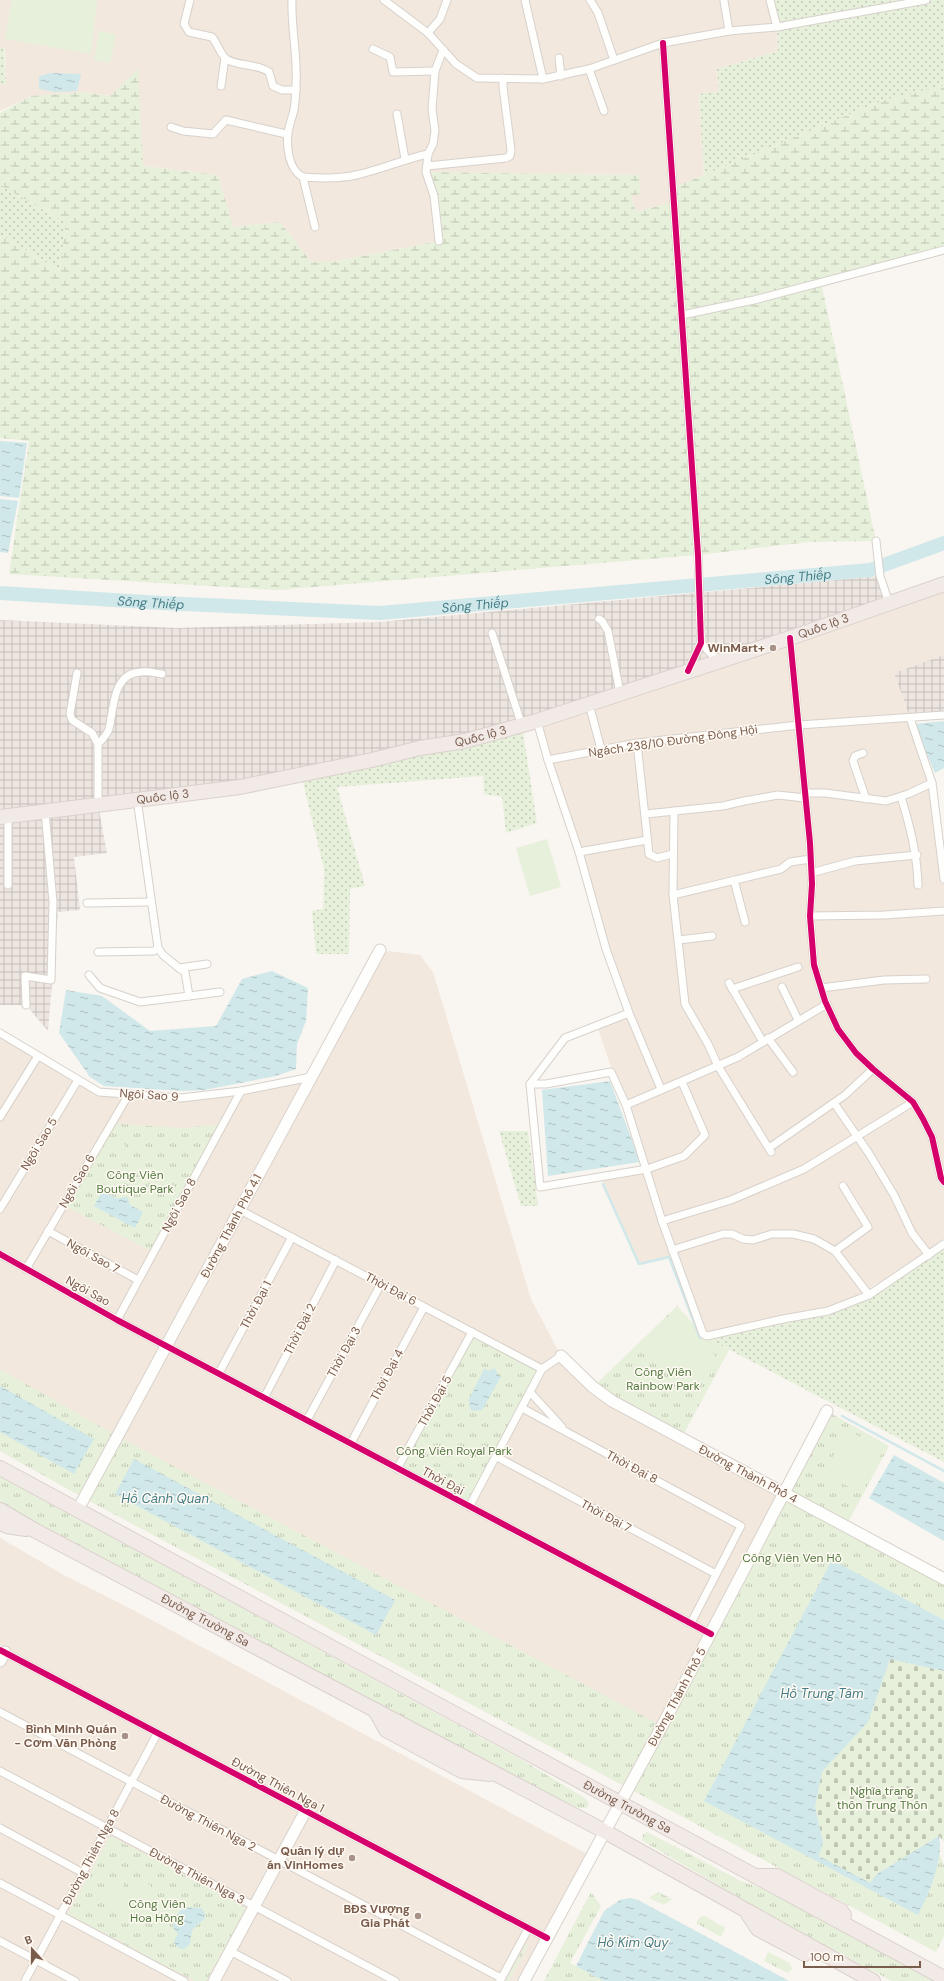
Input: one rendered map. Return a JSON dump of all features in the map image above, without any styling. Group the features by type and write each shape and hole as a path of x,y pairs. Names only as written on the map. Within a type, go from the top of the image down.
{"highway":[{"name":"Quốc lộ 3","path":"4,816 240,787 372,760 420,748 464,741 522,726 790,638 944,584"},
{"name":"Đường Trường Sa","path":"0,1458 142,1536 165,1557"},
{"name":"Đường Trường Sa","path":"0,1468 500,1739 620,1802 753,1876 777,1876 841,1911 855,1929 944,1978"},
{"name":"Đường Trường Sa","path":"0,1510 36,1531 604,1831 873,1981"},
{"name":"Đường Trường Sa","path":"0,1522 7,1526 36,1531"}],"street":[{"path":"190,0 184,24 188,32 212,37 225,58 240,64 263,67 269,72 273,86 282,90 296,90"},
{"path":"292,0 291,23 296,54 296,90 294,110 286,134 291,163 299,175 303,177 336,178 357,175 405,159 428,154"},
{"path":"384,0 428,33 456,64 477,78 543,79 589,69 663,43 729,31 776,27 926,0"},
{"path":"428,33 440,19 447,0"},
{"path":"525,0 543,79"},
{"path":"590,0 598,13 614,60"},
{"path":"724,0 729,31"},
{"path":"770,0 776,27"},
{"path":"663,43 698,555 701,643 688,671"},
{"path":"373,49 390,57 393,72 435,71"},
{"path":"439,241 434,196 429,184 427,166 428,154 433,144 435,131 432,110 435,71 443,50"},
{"path":"220,86 225,58"},
{"path":"559,58 561,76"},
{"path":"589,69 604,111"},
{"path":"427,166 506,158 510,156 511,150 502,87 503,78"},
{"path":"397,114 405,159"},
{"path":"171,127 183,131 213,134 226,120 286,134"},
{"path":"303,177 315,227"},
{"path":"682,315 754,300 944,250"},
{"path":"876,543 880,576 889,603"},
{"path":"598,619 602,621 608,631 620,693"},
{"path":"492,632 522,726"},
{"path":"790,638 811,859 810,916 814,965 821,988 838,1029 856,1053 913,1102 932,1137 941,1178 944,1182"},
{"path":"701,643 718,661"},
{"path":"98,744 105,738 109,730 114,701 117,690 122,682 140,671 162,674"},
{"path":"77,673 70,714 72,720 92,733 98,744 98,804"},
{"path":"589,704 601,749"},
{"name":"Ngách 238/10 Đường Đông Hội","path":"548,760 637,743 799,725 944,715"},
{"path":"910,718 932,783 944,879"},
{"path":"537,721 548,760 579,852 606,949 629,1013 661,1089"},
{"path":"637,743 641,792 646,814 647,840 651,857 657,858 673,854"},
{"path":"863,754 855,756 853,761 866,799"},
{"path":"646,814 724,806 744,801 778,796 805,796 825,793 886,802 932,783"},
{"path":"901,797 917,855 918,885"},
{"path":"137,800 158,948 163,955 185,972 189,996"},
{"path":"26,1005 25,976 50,980 53,902 45,811"},
{"path":"674,811 674,895 685,1004 708,1044 718,1066 770,1150 845,1096 873,1069"},
{"path":"4,816 8,884"},
{"path":"579,852 647,840"},
{"path":"811,873 855,861 917,855"},
{"path":"674,895 781,869 790,862 811,859"},
{"path":"734,880 745,922"},
{"path":"87,903 151,902"},
{"path":"810,916 884,915 944,911"},
{"path":"679,940 712,936"},
{"path":"98,952 154,951 158,948"},
{"name":"Đường Thành Phố 4.1","path":"82,1502 380,950"},
{"path":"179,968 207,964"},
{"path":"793,1072 765,1040 730,986 798,967"},
{"path":"89,975 100,988 140,1002 220,992"},
{"path":"821,988 884,980 926,980"},
{"path":"782,987 798,1020"},
{"path":"626,1105 738,1057 827,1004"},
{"path":"629,1013 565,1038 530,1084 540,1187 646,1170 684,1156 705,1135 682,1082"},
{"name":"Ngôi Sao 9","path":"0,1033 99,1092 181,1098 241,1091 311,1077"},
{"path":"0,1117 38,1056"},
{"path":"530,1084 546,1084 611,1072 626,1105 662,1221 700,1328 703,1334 707,1336 783,1319 828,1311 869,1295 944,1244"},
{"name":"Ngôi Sao 5","path":"0,1208 78,1080"},
{"name":"Ngôi Sao 8","path":"117,1320 241,1091"},
{"name":"Ngôi Sao 6","path":"26,1269 129,1094"},
{"path":"662,1221 731,1200 804,1169 913,1102"},
{"path":"834,1103 858,1136 894,1195 912,1233 929,1255"},
{"path":"835,1251 868,1227 844,1186"},
{"name":"Thời Đại 6","path":"240,1210 542,1369"},
{"name":"Ngôi Sao 7","path":"48,1231 138,1280"},
{"path":"672,1250 723,1234 732,1234 743,1239 753,1240 772,1234 793,1234 814,1239 835,1251 869,1295"},
{"name":"Thời Đại 1","path":"219,1373 292,1237"},
{"name":"Ngôi Sao","path":"0,1254 117,1320 167,1345"},
{"name":"Thời Đại 2","path":"264,1398 336,1260"},
{"name":"Thời Đại 3","path":"307,1420 381,1284"},
{"name":"Thời Đại 4","path":"351,1443 424,1307"},
{"name":"Thời Đại 5","path":"397,1469 472,1332"},
{"name":"Thời Đại","path":"167,1345 397,1469 711,1634"},
{"path":"469,1507 497,1457 542,1369 561,1356"},
{"name":"Đường Thành Phố 4","path":"561,1356 592,1387 612,1402 944,1579"},
{"path":"530,1392 566,1432"},
{"name":"Thời Đại 8","path":"522,1408 741,1526 716,1574"},
{"name":"Đường Thành Phố 5","path":"524,1981 711,1634 827,1411"},
{"name":"Thời Đại 7","path":"497,1457 716,1574"},
{"path":"690,1623 716,1574"},
{"name":"Đường Thiên Nga 1","path":"2,1654 546,1938"},
{"name":"Đường Thiên Nga 2","path":"0,1712 501,1980"},
{"name":"Đường Thiên Nga 8","path":"25,1981 157,1734"},
{"name":"Đường Thiên Nga 3","path":"0,1772 395,1981"},
{"path":"214,1981 305,1812"},
{"path":"0,1828 83,1873"},
{"path":"0,1883 184,1981"},
{"path":"501,1980 528,1929"},
{"path":"0,1941 75,1981"},
{"path":"230,1951 287,1981"}],"shaded area":[{"path":"0,0 770,0 777,27 778,51 717,69 719,93 699,94 704,175 673,188 674,202 636,212 631,196 639,175 427,172 439,241 332,262 311,262 280,222 233,227 218,175 143,166 110,96 85,92 31,96 0,111 0,84 6,83 5,49 0,47"},
{"path":"880,576 889,603 465,741 98,805 107,853 74,857 80,910 58,912 48,1031 26,1005 0,1005 0,620 177,628 379,622"},
{"path":"944,586 944,655 894,673 932,783 944,879 944,1243 929,1255 828,1311 702,1333 675,1257 639,1264 601,1177 646,1169 597,1026 628,1013 537,721"},
{"path":"944,655 944,715 910,718 894,673"},
{"path":"380,950 420,955 433,972 531,1299 561,1356 593,1387 785,1493 628,1788 84,1498 0,1451 0,1033 99,1092 181,1098 311,1077"},
{"path":"0,1538 62,1574 133,1610 591,1856 524,1981 0,1981"}],"green space":[{"path":"12,0 97,0 91,54 5,39"},
{"path":"770,0 944,0 944,85 881,101 704,175 699,94 719,92 717,69 778,51 777,27"},
{"path":"99,31 116,34 110,63 94,60"},
{"path":"0,47 4,48 6,84 0,84"},
{"path":"138,69 143,166 218,175 233,227 280,222 311,262 332,262 439,241 426,172 639,175 640,194 631,196 636,212 674,202 673,188 881,101 944,85 944,249 821,282 876,541 809,542 698,555 277,590 9,574 29,441 0,438 0,234 59,270 66,223 0,185 0,113 31,96 85,92 110,96"},
{"path":"0,185 66,223 59,270 0,234"},
{"path":"522,726 537,823 506,833 502,797 484,794 483,776 337,787 365,886 350,889 349,954 316,954 312,911 323,909 324,869 301,775"},
{"path":"547,839 561,887 530,896 516,848"},
{"name":"Công Viên Boutique Park","path":"113,1122 121,1124 185,1128 223,1124 153,1252 63,1205"},
{"path":"499,1131 528,1131 538,1206 521,1206"},
{"path":"123,1141 128,1153 118,1158 112,1146"},
{"path":"944,1242 944,1462 705,1337 828,1311 869,1295"},
{"name":"Công Viên Rainbow Park","path":"677,1306 705,1337 729,1350 681,1439 593,1387"},
{"path":"675,1311 716,1357 687,1384 676,1372 673,1375 642,1341"},
{"name":"Công Viên Royal Park","path":"472,1332 542,1369 469,1507 397,1469"},
{"name":"Công Viên Ven Hồ","path":"0,1369 117,1436 662,1726 827,1411 889,1446 846,1526 944,1579 944,1620 832,1561 944,1866 944,1936 936,1952 84,1498 0,1451"},
{"path":"847,1430 884,1449 860,1493 824,1473"},
{"path":"0,1477 517,1757 585,1798 589,1803 587,1808 579,1808 562,1801 136,1577 0,1503"},
{"name":"Nghĩa trang thôn Trung Thôn","path":"890,1658 944,1671 944,1842 939,1836 878,1874 870,1883 818,1856 823,1842 815,1807 822,1772 868,1722"},
{"path":"647,1832 741,1881 761,1888 935,1981 892,1981 792,1928 648,1844 642,1840 643,1835"},
{"name":"Công Viên Hoa Hồng","path":"110,1836 246,1908 206,1981 195,1981 68,1914"},
{"path":"144,1877 159,1898 124,1922 105,1895 122,1883 126,1890"},
{"path":"591,1892 601,1906 570,1963 604,1981 544,1981"},
{"path":"658,1892 672,1899 664,1905 649,1898"},
{"path":"705,1916 725,1928 721,1937 696,1923 700,1917"},
{"path":"526,1944 528,1945 509,1981 505,1981"},
{"path":"768,1952 790,1963 792,1969 788,1973 764,1961"}],"water":[{"path":"51,73 81,74 77,91 56,92 39,89 39,76"},
{"path":"0,441 27,443 19,498 0,496"},
{"path":"0,499 18,501 8,553 0,552"},
{"path":"944,721 944,768 935,773 914,724"},
{"path":"272,971 308,988 306,1021 297,1044 296,1069 276,1076 204,1090 183,1091 104,1086 90,1077 59,1033 66,990 102,996 150,1031 216,1026 242,979"},
{"path":"610,1081 640,1162 548,1176 542,1090"},
{"path":"102,1191 118,1199 124,1197 128,1198 130,1205 143,1212 135,1228 94,1206"},
{"path":"494,1368 497,1374 501,1377 482,1410 472,1411 468,1401 484,1369 489,1371"},
{"path":"0,1386 94,1439 74,1474 0,1432"},
{"path":"894,1455 944,1483 944,1541 869,1498"},
{"name":"Hồ Cảnh Quan","path":"134,1459 395,1600 376,1635 115,1494"},
{"name":"Hồ Trung Tâm","path":"832,1560 944,1620 944,1671 890,1659 868,1722 822,1772 815,1807 823,1842 819,1856 870,1883 877,1874 939,1836 940,1845 937,1865 931,1887 918,1915 704,1801"},
{"name":"Hồ Kim Quy","path":"630,1898 638,1900 789,1981 604,1981 576,1966 604,1911 620,1900"},
{"path":"182,1907 201,1908 204,1912 205,1918 192,1930 190,1944 184,1949 179,1948 174,1941 178,1934 173,1927 173,1922"}],"waterway":[{"name":"Sông Thiếp","path":"0,593 162,603 380,613 870,570 944,543"},
{"path":"603,1184 639,1264 669,1257 700,1338"},
{"path":"842,1416 944,1471"}],"cycle path":[{"path":"663,43 698,555 701,643 688,671"},
{"path":"790,638 810,843 812,884 810,916 814,965 825,1001 838,1029 856,1053 913,1102 932,1137 941,1178 944,1182"},
{"path":"0,1254 117,1320 711,1634"},
{"path":"0,1650 547,1938"}],"place":[{"name":"WinMart+","path":"773,648"},
{"name":"Bình Minh Quán - Cơm Văn Phòng","path":"125,1736"},
{"name":"Quản lý dự án VinHomes","path":"352,1858"},
{"name":"BĐS Vượng Gia Phát","path":"418,1916"}]}
